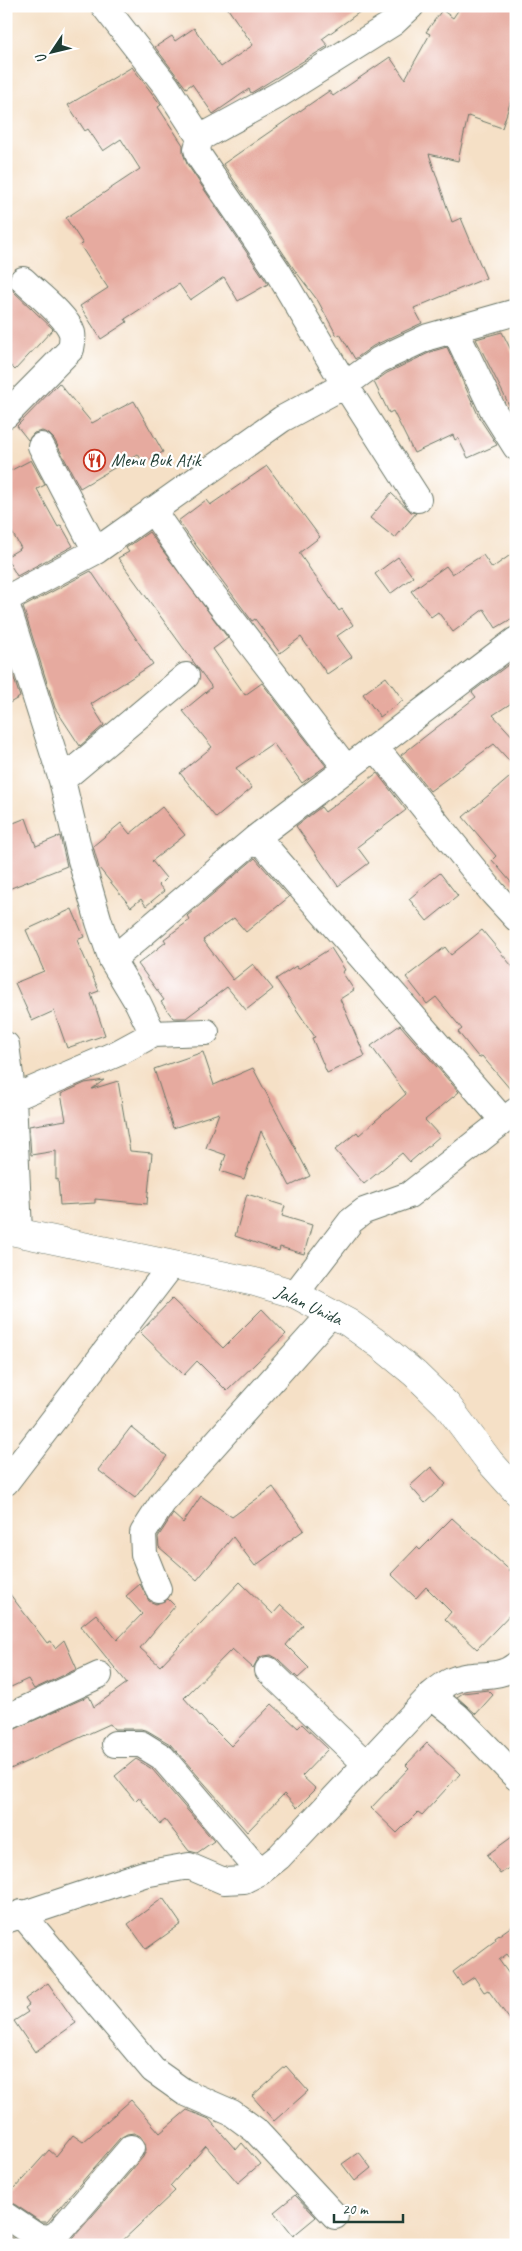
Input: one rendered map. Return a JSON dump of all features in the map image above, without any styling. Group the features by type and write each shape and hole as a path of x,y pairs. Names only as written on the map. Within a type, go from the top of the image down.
{"street":[{"path":"104,6 167,87 200,138"},
{"path":"411,6 393,23 280,94 200,138 197,149 199,156 278,272 345,385 418,499"},
{"path":"6,415 71,349 73,340 72,332 62,318 23,280"},
{"path":"6,599 96,551 282,419 345,385 378,360 428,337 516,312"},
{"path":"455,330 494,412 516,447"},
{"path":"41,446 96,551"},
{"path":"152,510 194,570 346,768"},
{"path":"6,603 62,780 80,860 112,960 138,1003 153,1034"},
{"path":"112,960 257,837 516,640"},
{"path":"62,780 186,676"},
{"path":"375,747 492,893 516,918"},
{"path":"257,837 509,1116 409,1195 364,1211 336,1238 295,1294"},
{"path":"13,1098 118,1053 153,1034 206,1032"},
{"path":"6,1045 13,1098 13,1231"},
{"name":"Jalan Unida","path":"13,1231 171,1266 255,1282 295,1294 349,1323 415,1374 447,1405 489,1461 516,1491"},
{"path":"6,1482 171,1266"},
{"path":"158,1589 144,1554 143,1533 164,1502 331,1314"},
{"path":"334,2216 255,2130 232,2113 184,2092 153,2070 13,1916 97,1891 144,1874 188,1866 224,1881 244,1880 260,1872 279,1857 368,1765 431,1695 451,1681 472,1676 498,1674 516,1666"},
{"path":"268,1670 368,1765"},
{"path":"6,1718 99,1675"},
{"path":"431,1695 457,1716 516,1777"},
{"path":"115,1744 141,1744 162,1757 260,1872"},
{"path":"6,2216 36,2236 50,2238 58,2233 131,2148"}],"building":[{"path":"226,6 368,6 322,39 328,46 251,93 249,89 213,114 192,84 186,88 155,47 172,36 175,41 194,28 221,67 253,45"},
{"path":"461,6 516,6 516,85 502,128 468,116 458,161 429,154 452,222 461,218 486,278 414,308 422,323 373,346 355,359 340,334 337,336 318,301 223,164 329,91 333,96 390,57 405,79 430,34 426,32 442,10 453,18"},
{"path":"132,67 161,105 158,107 183,145 183,153 187,164 268,284 238,301 224,277 190,300 179,284 125,319 127,322 101,339 80,306 108,288 80,245 83,244 66,218 140,169 121,139 103,151 88,129 85,131 68,105"},
{"path":"6,275 13,291 53,329 15,370 6,361"},
{"path":"502,332 516,360 515,417 476,339"},
{"path":"447,347 480,419 497,445 468,458 458,438 455,440 453,435 414,453 393,411 389,413 374,382 387,373 433,351"},
{"path":"59,383 92,423 134,401 163,452 143,463 138,454 80,488 54,439 49,434 42,431 34,433 28,440 17,426"},
{"path":"31,460 45,485 37,489 58,527 61,525 73,546 17,576 6,557 21,548 6,522 6,473"},
{"path":"267,466 320,537 299,553 339,611 342,609 353,625 337,636 352,657 327,674 301,637 280,653 255,619 252,621 178,521 206,500 210,505"},
{"path":"391,493 411,512 416,513 395,538 370,518"},
{"path":"149,532 228,638 213,649 245,695 262,683 326,766 302,783 273,743 236,768 252,788 216,818 180,773 212,747 183,711 211,686 118,558 129,552 126,548"},
{"path":"516,551 516,616 496,628 484,609 453,632 438,612 431,617 411,591 446,566 452,574 483,555 492,568"},
{"path":"398,557 413,577 390,594 375,574"},
{"path":"91,571 153,664 91,704 104,725 80,746 55,708 23,607"},
{"path":"6,654 20,697 6,705"},
{"path":"516,659 516,700 493,715 516,740 516,768 494,744 430,791 401,755 476,697 472,692"},
{"path":"386,677 403,700 380,717 363,694"},
{"path":"516,772 516,888 492,860 496,856 463,817"},
{"path":"377,773 406,810 357,847 369,863 338,886 296,826 321,807 325,812"},
{"path":"162,807 185,835 152,861 166,878 159,885 164,891 146,906 141,899 131,907 99,868 93,846 121,823 130,834"},
{"path":"26,818 36,846 60,836 67,866 6,890 6,826"},
{"path":"255,858 289,897 246,932 234,918 203,940 233,980 253,964 273,989 246,1010 227,987 186,1018 173,1018 161,1002 164,1000 138,964 166,942 164,939 190,920 187,916"},
{"path":"440,873 458,896 427,921 409,899"},
{"path":"72,909 84,937 77,940 99,991 91,994 105,1035 67,1048 54,1011 32,1021 15,983 44,971 26,930"},
{"path":"482,930 516,971 516,1096 482,1056 479,1058 458,1032 462,1029 436,997 427,1004 406,977 445,947 451,955"},
{"path":"331,948 345,970 342,972 354,990 340,999 365,1056 327,1073 312,1038 315,1037 276,979 296,966 298,969"},
{"path":"400,1025 459,1092 425,1120 440,1136 410,1162 402,1153 364,1184 335,1150 357,1132 359,1135 406,1094 371,1046"},
{"path":"203,1052 214,1085 253,1068 310,1176 290,1186 261,1131 244,1179 220,1171 226,1155 206,1148 219,1113 173,1128 154,1069"},
{"path":"104,1080 92,1089 118,1081 130,1151 152,1153 147,1204 95,1199 95,1203 60,1205 58,1179 56,1180 56,1151 31,1155 29,1126 66,1120 61,1094 85,1083"},
{"path":"247,1194 285,1206 282,1216 312,1225 304,1254 280,1247 279,1251 235,1236"},
{"path":"172,1299 223,1348 262,1309 286,1334 227,1391 197,1361 184,1375 140,1332"},
{"path":"131,1427 167,1456 135,1498 98,1470"},
{"path":"431,1467 446,1484 425,1503 410,1486"},
{"path":"273,1487 304,1530 255,1566 233,1537 197,1580 159,1547 158,1537 173,1514 183,1523 201,1496 232,1517"},
{"path":"452,1518 516,1576 516,1608 477,1649 445,1619 451,1612 426,1587 416,1598 391,1574 417,1547 420,1550"},
{"path":"240,1582 273,1614 281,1605 303,1625 286,1645 309,1668 298,1678 271,1655 258,1659 253,1668 232,1649 184,1698 210,1727 231,1746 272,1704 298,1728 302,1724 328,1749 302,1776 316,1789 297,1808 284,1794 247,1832 170,1744 148,1731 141,1729 114,1729 110,1724 6,1771 6,1733 89,1696 94,1707 127,1683 81,1626 96,1614 117,1640 142,1614 126,1596 140,1584 149,1601 156,1604 168,1599 175,1606 140,1648 160,1666"},
{"path":"6,1589 47,1643 51,1641 55,1648 64,1640 77,1669 34,1689 28,1679 11,1687 6,1675"},
{"path":"488,1690 493,1695 476,1714 457,1697 463,1693"},
{"path":"427,1743 460,1774 422,1815 418,1812 397,1833 371,1808 409,1768 406,1765"},
{"path":"136,1759 152,1769 214,1841 197,1853 189,1851 165,1820 160,1824 139,1797 135,1801 115,1776"},
{"path":"516,1834 516,1863 500,1874 487,1855"},
{"path":"163,1898 181,1924 146,1949 128,1924"},
{"path":"516,1923 516,1967 507,1954 499,1960 516,1984 516,2028 488,1990 484,1992 474,1977 462,1985 453,1972"},
{"path":"48,1983 76,2023 35,2052 14,2021 28,2012 25,2008 29,2005 25,1999"},
{"path":"286,2066 308,2091 274,2121 252,2096"},
{"path":"131,2100 160,2133 187,2110 209,2119 236,2150 242,2143 260,2164 238,2183 206,2146 170,2186 175,2191 118,2245 67,2245 143,2157 146,2150 145,2143 140,2136 134,2133 120,2138 47,2222 41,2222 14,2204 6,2201 6,2198 49,2150 56,2156 73,2135 83,2142"},
{"path":"359,2152 371,2168 355,2181 342,2164"},
{"path":"295,2195 316,2217 293,2236 274,2212"},
{"path":"6,2234 22,2245 6,2245"}],"place":[{"name":"Menu Buk Atik","path":"95,460"}]}
